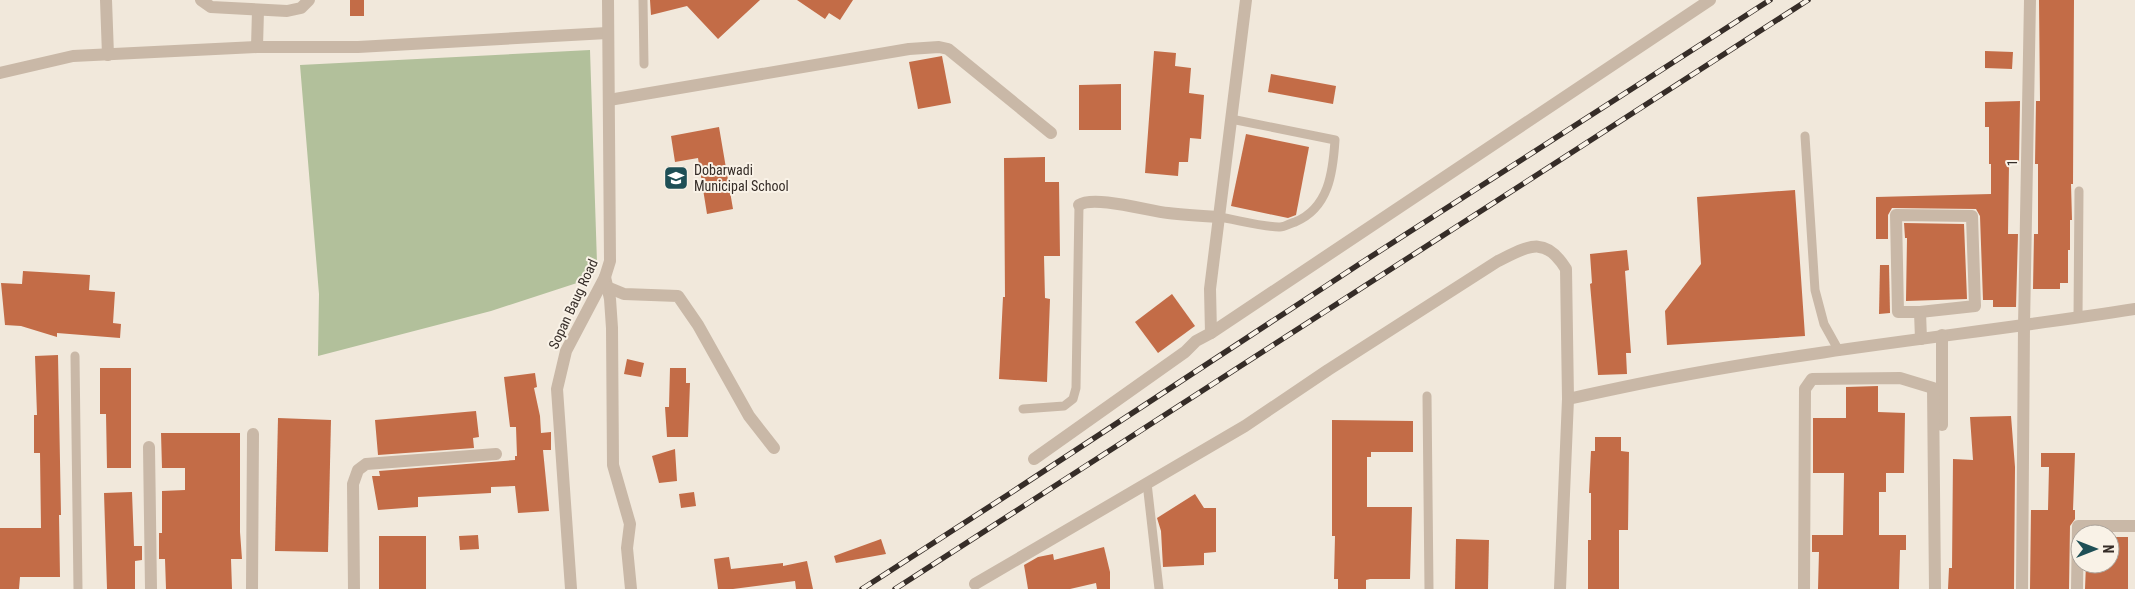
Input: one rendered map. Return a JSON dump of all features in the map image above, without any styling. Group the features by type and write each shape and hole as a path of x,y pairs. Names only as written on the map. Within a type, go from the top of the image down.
{"street":[{"path":"106,0 108,54"},
{"path":"200,0 211,7 287,11 301,8 310,0"},
{"name":"Sopan Baug Road","path":"571,589 556,389 566,351 606,282 610,261 608,0"},
{"path":"1211,333 1210,289 1246,0"},
{"path":"1034,459 1185,352 1196,341 1211,333 1710,0"},
{"name":"1","path":"2022,589 2024,326 2030,0"},
{"path":"257,46 258,10"},
{"path":"0,73 73,56 257,46 358,46 607,33"},
{"path":"609,100 909,49 939,47 948,49 1051,133"},
{"path":"1080,204 1086,201 1111,202 1169,213 1219,217"},
{"path":"1896,215 1972,216 1975,306 1920,312 1898,312 1896,215"},
{"path":"975,584 1245,426 1498,261 1524,248 1541,246 1557,254 1566,269 1568,399 1560,589"},
{"path":"606,282 624,294 678,296 698,325 748,416 774,448"},
{"path":"606,282 612,328 613,465 630,524 627,548 631,589"},
{"path":"1568,399 1691,374 1839,350 1942,335 2024,326 2135,309"},
{"path":"1920,312 1921,339"},
{"path":"1941,589 1942,335"},
{"path":"1804,589 1805,389 1812,380 1900,378 1933,388 1935,589"},
{"path":"252,589 253,434"},
{"path":"149,447 150,589"},
{"path":"354,589 353,484 358,470 366,464 496,454"},
{"path":"2077,589 2078,526 2135,526"}],"lane":[{"path":"643,0 644,64"},
{"path":"1219,217 1280,227 1301,219 1317,206 1328,187 1333,163 1335,140 1231,119"},
{"path":"1805,136 1815,290 1824,324 1839,350"},
{"path":"2078,318 2079,192"},
{"path":"1023,410 1064,406 1073,399 1075,394 1080,204"},
{"path":"75,356 78,589"},
{"path":"1427,396 1429,589"},
{"path":"1146,483 1159,589"}],"green space":[{"path":"590,50 597,263 590,273 580,282 491,311 318,356 319,294 300,65"}],"building":[{"path":"350,0 364,0 364,16 350,16"},
{"path":"650,0 760,0 718,39 687,6 651,15"},
{"path":"797,0 853,0 840,20 829,13 825,19"},
{"path":"2039,0 2074,0 2072,220 2070,220 2070,250 2068,250 2068,283 2060,283 2060,289 2033,289 2034,234 2038,234 2038,164 2035,164 2036,101 2040,101"},
{"path":"1154,51 1176,53 1175,66 1191,68 1189,93 1204,95 1201,139 1190,138 1188,162 1179,162 1178,176 1145,173"},
{"path":"1985,51 2013,52 2012,69 1985,68"},
{"path":"942,56 951,103 918,109 909,62"},
{"path":"1271,74 1336,86 1333,104 1268,92"},
{"path":"1121,84 1121,130 1079,130 1079,85"},
{"path":"2020,101 2019,164 2009,164 2008,234 2018,234 2016,307 1993,307 1993,300 1983,300 1980,216 1976,209 1892,208 1888,215 1888,239 1876,239 1876,197 1991,194 1989,127 1985,127 1985,102"},
{"path":"719,127 733,209 707,214 698,158 675,162 671,136"},
{"path":"1246,134 1309,147 1296,215 1288,218 1231,206"},
{"path":"1045,157 1045,182 1059,182 1060,256 1044,256 1045,298 1050,299 1047,382 999,379 1003,297 1005,297 1004,158"},
{"path":"1795,190 1805,336 1667,345 1665,311 1701,264 1697,197"},
{"path":"1904,223 1964,224 1967,299 1906,301 1907,238 1905,238"},
{"path":"1627,250 1629,270 1625,271 1631,353 1626,353 1627,374 1598,375 1590,284 1592,283 1590,254"},
{"path":"1880,265 1889,265 1890,313 1879,314"},
{"path":"23,271 90,275 89,290 115,292 113,323 121,324 120,338 57,333 57,337 21,326 5,325 1,283 22,284"},
{"path":"1172,294 1195,326 1158,353 1135,322"},
{"path":"58,355 61,515 59,515 60,577 20,577 19,589 0,589 0,528 41,528 40,453 34,453 34,415 37,415 35,356"},
{"path":"627,359 644,363 641,377 624,374"},
{"path":"100,368 131,368 131,468 107,468 106,414 100,414"},
{"path":"670,368 686,368 686,383 690,383 688,437 667,437 665,407 669,407"},
{"path":"535,373 537,387 534,388 540,416 541,433 551,432 551,450 543,450 549,511 518,513 515,486 491,487 491,493 418,497 418,507 378,510 372,476 380,476 379,471 515,460 515,456 517,456 516,427 510,427 504,377"},
{"path":"1878,386 1878,412 1905,413 1904,473 1886,473 1886,492 1879,492 1879,535 1906,535 1906,550 1900,550 1899,589 1818,589 1819,552 1812,552 1812,535 1843,535 1844,473 1813,473 1813,418 1846,418 1846,387"},
{"path":"476,411 479,437 473,438 474,448 378,455 375,420"},
{"path":"2011,416 2015,467 2014,589 1948,589 1949,568 1952,568 1953,459 1973,460 1970,417"},
{"path":"278,418 331,420 328,552 275,551"},
{"path":"1332,420 1413,421 1413,452 1371,452 1371,457 1367,457 1367,507 1412,507 1410,579 1370,579 1366,580 1366,589 1338,589 1338,579 1334,579 1335,536 1332,536"},
{"path":"161,433 240,433 240,532 242,559 231,559 232,589 166,589 165,559 159,559 159,533 162,533 162,491 185,490 185,468 162,468"},
{"path":"1595,437 1621,437 1621,451 1629,452 1628,530 1619,530 1619,589 1588,589 1588,540 1591,540 1591,493 1589,493 1591,451 1595,451"},
{"path":"675,449 677,481 659,483 652,456"},
{"path":"2041,453 2075,453 2073,510 2075,510 2075,519 2070,524 2069,589 2030,589 2031,510 2048,510 2049,467 2041,467"},
{"path":"132,492 134,546 142,546 142,560 135,561 135,589 107,589 104,493"},
{"path":"694,492 696,506 681,508 679,494"},
{"path":"1195,494 1204,508 1216,508 1216,552 1204,553 1204,565 1163,567 1161,531 1157,518"},
{"path":"478,535 479,549 460,550 459,536"},
{"path":"379,536 426,536 426,589 379,589"},
{"path":"2120,537 2128,537 2128,589 2085,589 2086,574 2120,574"},
{"path":"881,539 886,554 836,563 834,556"},
{"path":"1456,539 1489,540 1488,589 1455,589"},
{"path":"1104,547 1110,572 1110,589 1097,589 1096,583 1070,589 1028,589 1024,565 1038,557 1053,554 1054,560"},
{"path":"729,557 731,569 783,563 783,566 807,561 813,589 796,589 795,581 733,589 718,589 714,559"}],"railway":[{"path":"862,589 1361,263 1770,0"},
{"path":"895,589 1808,0"}],"place":[{"name":"Dobarwadi Municipal School","path":"676,178"}]}
